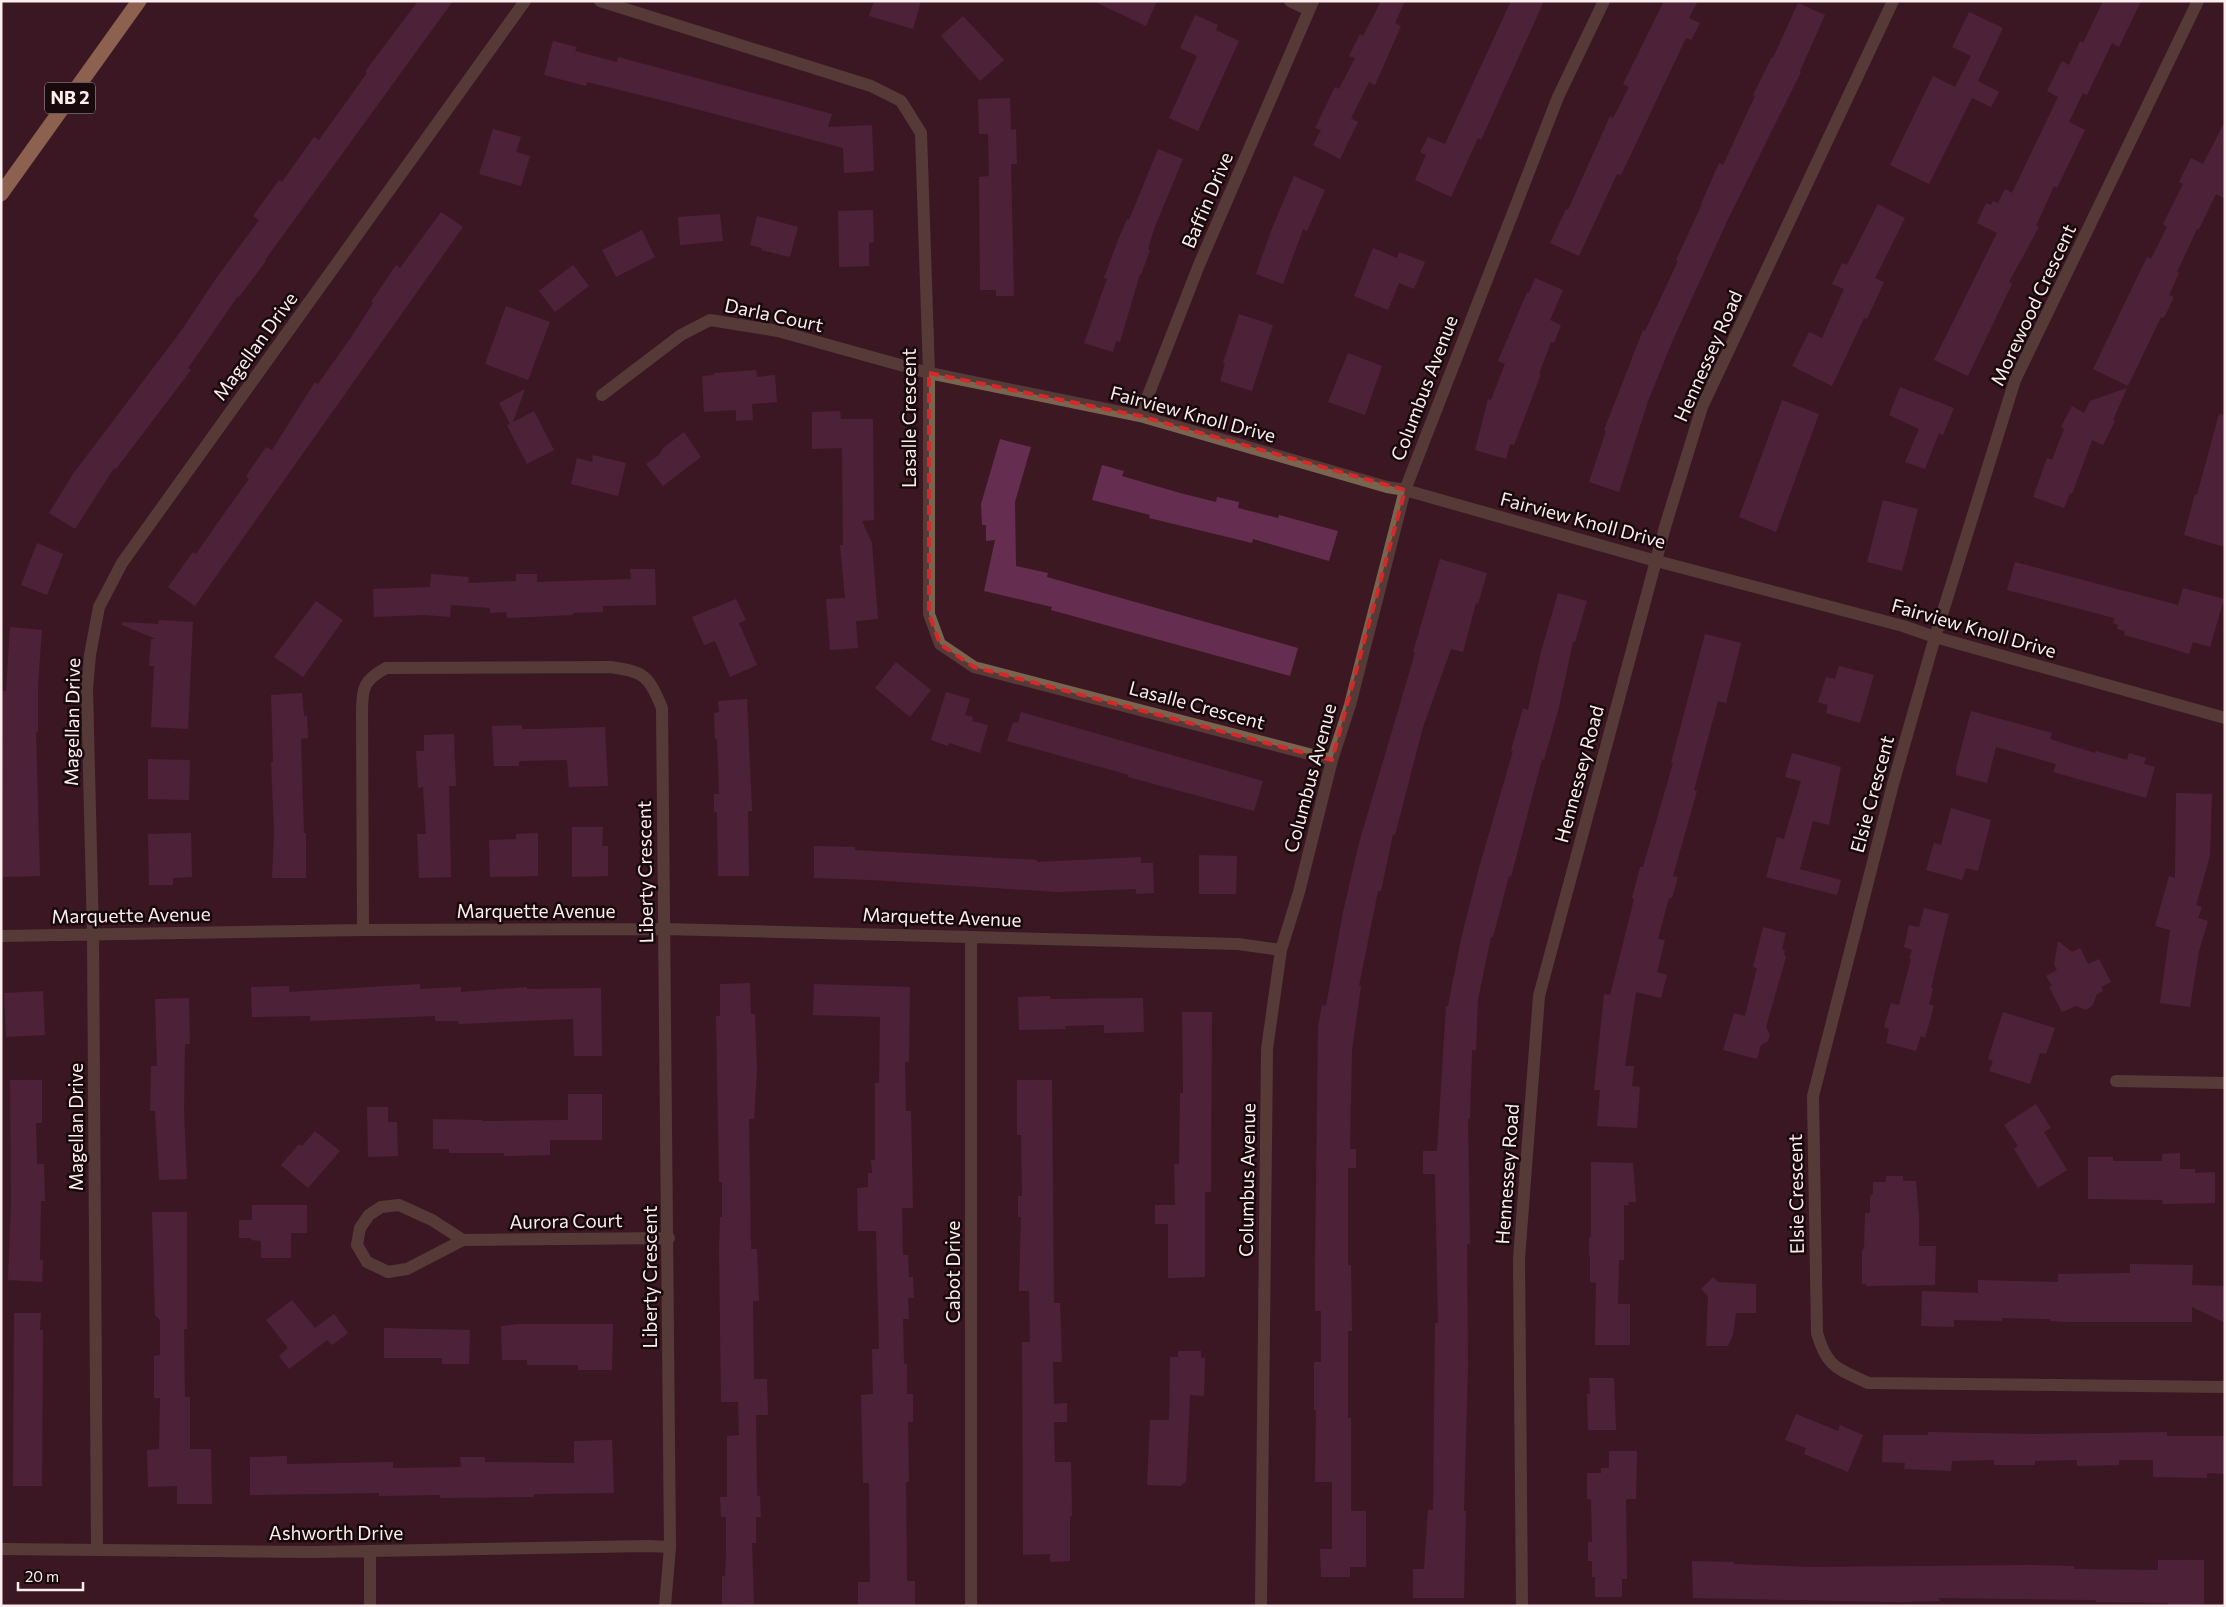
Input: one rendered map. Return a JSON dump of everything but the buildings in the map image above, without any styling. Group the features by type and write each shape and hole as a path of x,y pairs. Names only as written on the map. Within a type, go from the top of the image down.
{"highway":[{"name":"NB 2","path":"1,194 139,1"}],"street":[{"name":"Magellan Drive","path":"97,1550 93,934 87,689 90,655 99,607 122,563 525,1"},
{"name":"Lasalle Crescent","path":"600,1 872,86 901,102 922,133 929,372 929,614 940,644 974,667 1332,760"},
{"path":"1290,1 1311,6"},
{"name":"Columbus Avenue","path":"1262,1606 1267,1049 1280,950 1299,892 1332,760 1350,705 1405,490 1558,97 1604,1"},
{"name":"Hennessey Road","path":"1522,1606 1519,1259 1538,996 1657,560 1702,407 1894,1"},
{"name":"Morewood Crescent","path":"1935,637 2015,380 2198,1"},
{"name":"Baffin Drive","path":"1140,416 1199,265 1311,6"},
{"name":"Darla Court","path":"602,395 681,335 710,320 778,331 929,372"},
{"name":"Fairview Knoll Drive","path":"929,372 1140,416 1387,487 1405,490 1903,626 1935,637 2225,718"},
{"name":"Elsie Crescent","path":"1935,637 1891,793 1813,1096 1817,1333 1823,1354 1837,1368 1868,1383 2225,1387"},
{"name":"Liberty Crescent","path":"363,930 362,691 372,676 386,668 610,667 637,670 653,686 662,708 669,1238 670,1547 665,1606"},
{"name":"Marquette Avenue","path":"1,936 363,930 664,929 1238,944 1280,950"},
{"name":"Cabot Drive","path":"971,938 971,1606"},
{"path":"2116,1081 2225,1084"},
{"name":"Aurora Court","path":"463,1240 432,1220 399,1205 381,1207 369,1215 360,1228 357,1245 367,1262 388,1272 407,1269 463,1240 669,1238"},
{"name":"Ashworth Drive","path":"1,1549 370,1552 670,1547"},
{"path":"370,1552 370,1606"}],"highlighted area":[{"path":"929,373 1140,416 1405,490 1332,760 974,667 940,644 929,614"}]}
